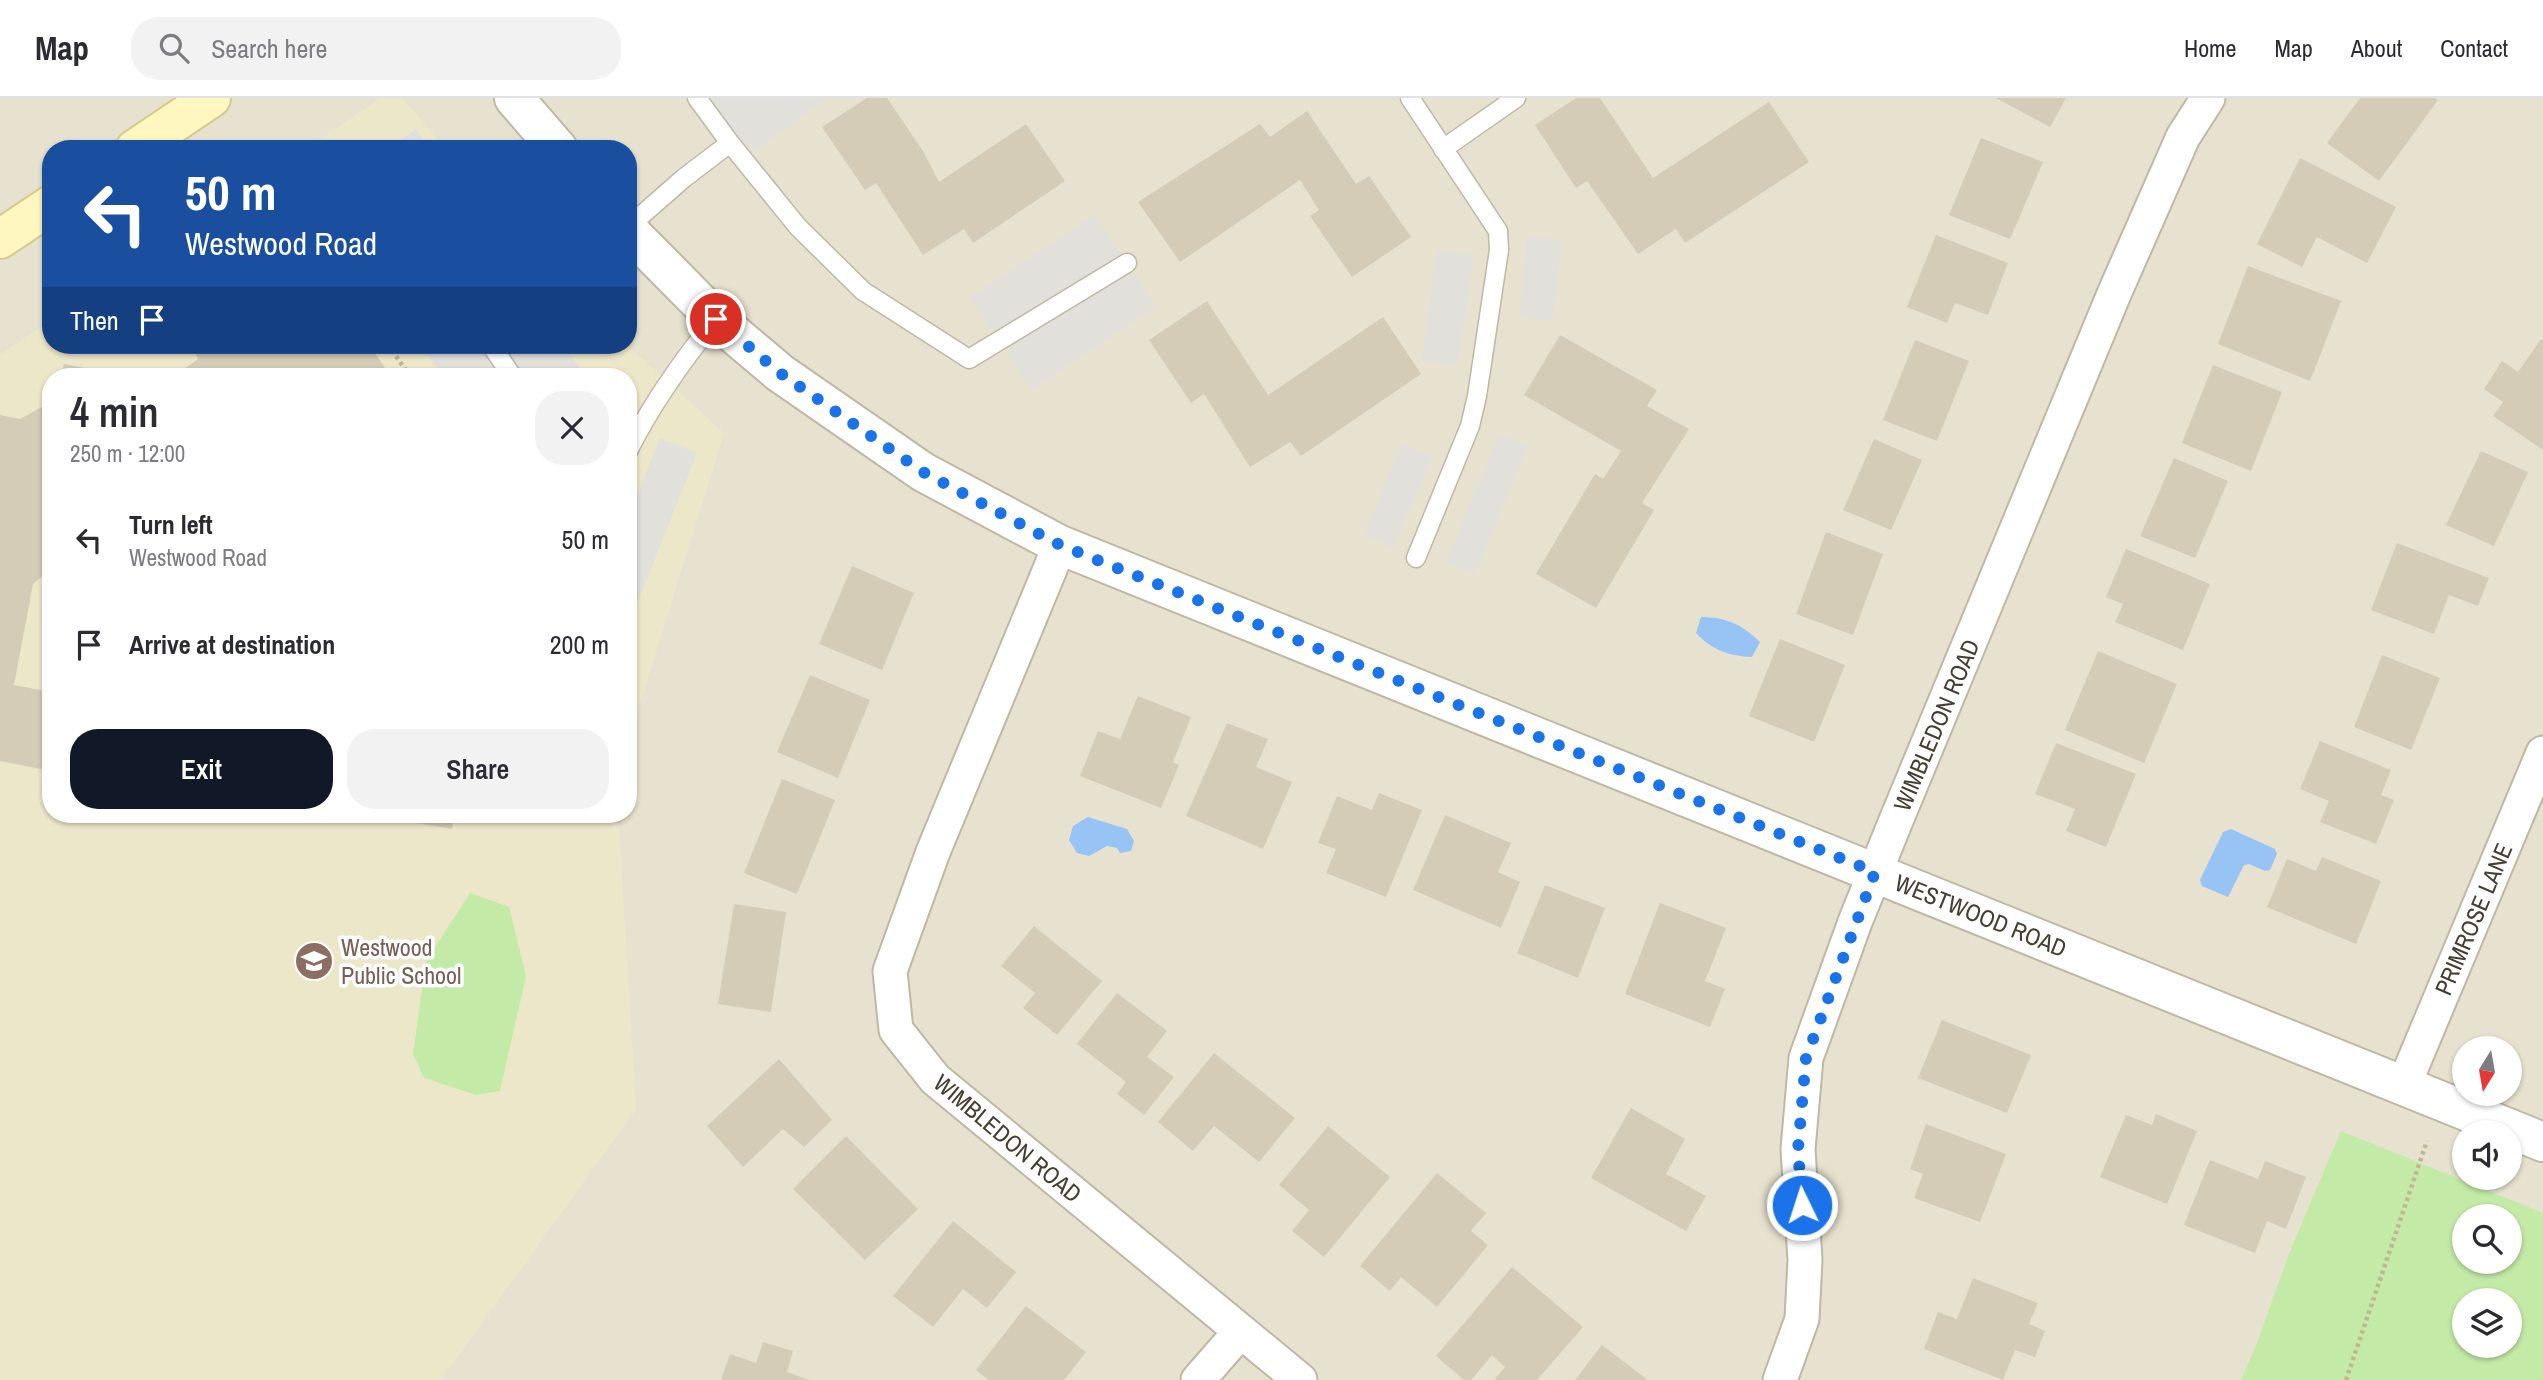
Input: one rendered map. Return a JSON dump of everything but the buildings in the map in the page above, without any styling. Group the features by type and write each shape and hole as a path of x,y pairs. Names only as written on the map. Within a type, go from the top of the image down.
{"main road":[{"path":"148,140 211,98"},
{"path":"0,239 42,211"}],"street":[{"path":"514,98 550,140"},
{"name":"WIMBLEDON ROAD","path":"1780,1380 1802,1319 1805,1260 1798,1149 1806,1058 1875,872 2114,294 2183,137 2208,98"},
{"name":"WESTWOOD ROAD","path":"637,238 716,319 780,373 923,472 1060,545 2543,1142"},
{"name":"WIMBLEDON ROAD","path":"1060,545 933,852 890,971 896,1030 935,1079 1300,1380"},
{"name":"PRIMROSE LANE","path":"2404,1085 2543,752"},
{"path":"1198,1380 1240,1332"}],"lane":[{"path":"697,98 798,227 863,291 969,359 1127,262"},
{"path":"1410,98 1498,231 1499,250 1483,365 1470,425 1416,558"},
{"path":"1443,149 1516,98"},
{"path":"637,221 684,178 730,143"},
{"path":"637,433 677,368 716,319"}],"path":[{"path":"2346,1380 2422,1152 2442,1101"}],"shaded area":[{"path":"0,98 2543,98 2543,1380 0,1380"},
{"path":"381,98 402,98 438,140 319,140"},
{"path":"705,98 828,98 748,156"},
{"path":"416,129 424,140 400,140"},
{"path":"1094,215 1156,307 1032,390 970,297"},
{"path":"1527,236 1562,240 1553,321 1519,318"},
{"path":"1437,250 1474,255 1457,366 1421,361"},
{"name":"Westwood Public School","path":"42,326 42,354 637,354 724,433 637,713 637,368 42,368 42,823 619,823 636,1109 441,1380 0,1380 0,355"},
{"path":"427,354 570,354 580,368 437,368"},
{"path":"1499,434 1528,446 1475,574 1446,562"},
{"path":"660,438 697,453 637,604 637,496"},
{"path":"1402,443 1432,456 1393,548 1364,535"}],"green space":[{"path":"470,893 509,907 526,976 500,1091 476,1095 424,1078 413,1054 426,961"},
{"path":"2341,1131 2452,1176 2452,1190 2486,1190 2521,1204 2452,1204 2452,1274 2522,1274 2522,1204 2543,1213 2543,1380 2241,1380 2290,1251"}],"water":[{"path":"1701,617 1726,620 1747,631 1760,642 1752,657 1728,653 1708,644 1696,633"},
{"path":"1088,817 1127,829 1134,841 1131,851 1120,853 1117,848 1107,846 1089,856 1077,853 1069,840 1073,826"},
{"path":"2231,829 2275,849 2277,854 2270,870 2244,865 2228,897 2202,886 2200,880 2223,832"}],"place":[{"name":"Westwood Public School","path":"314,961"}],"route":[{"path":"716,319 780,373 923,472 1060,545 1875,872 1806,1058 1798,1149 1802,1205"}]}
